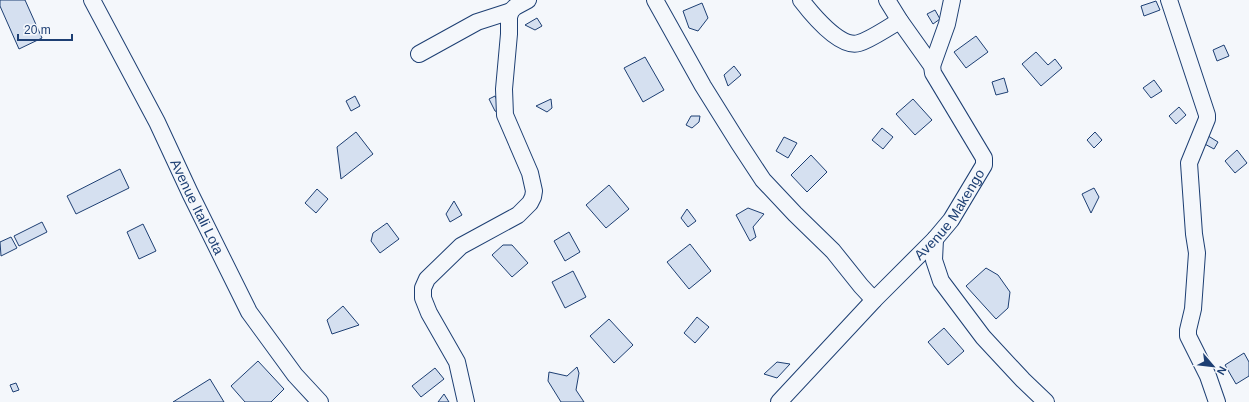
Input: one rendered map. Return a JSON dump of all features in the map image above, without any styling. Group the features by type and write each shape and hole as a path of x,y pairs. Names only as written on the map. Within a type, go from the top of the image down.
{"street":[{"name":"Avenue Itali Lota","path":"92,0 157,122 190,193 249,312 295,375 320,402"},
{"path":"419,54 478,22 511,11 528,0"},
{"path":"656,0 703,86 764,180 795,214 833,251 874,300"},
{"path":"801,0 808,10 830,32 846,42 858,44 900,21"},
{"name":"Avenue Makengo","path":"779,402 874,300 935,239 951,220 985,162 974,140 933,73 932,66 887,0"},
{"path":"932,66 947,24 952,0"},
{"path":"1168,0 1207,115 1207,119 1189,162 1194,234 1197,253 1193,309 1188,336 1208,376 1217,402"},
{"path":"466,402 456,362 429,313 423,298 423,288 427,279 461,246 518,215 530,203 533,197 534,191 530,173 505,115 504,89 509,18 511,11"},
{"path":"935,239 934,260 941,281 983,337 1023,380 1046,402"}],"building":[{"path":"0,0 25,0 42,38 19,49 0,6"},
{"path":"1156,1 1160,10 1144,16 1141,6"},
{"path":"702,3 708,18 698,31 689,28 683,11"},
{"path":"935,10 940,19 933,24 927,14"},
{"path":"537,18 542,26 535,30 525,25"},
{"path":"976,36 988,52 966,68 954,52"},
{"path":"1224,45 1229,56 1217,61 1213,50"},
{"path":"1036,52 1048,65 1055,59 1062,68 1041,86 1022,64"},
{"path":"645,57 664,90 643,102 624,68"},
{"path":"734,66 741,75 728,86 724,75"},
{"path":"1004,78 1008,92 996,95 992,82"},
{"path":"1154,80 1162,91 1151,98 1143,88"},
{"path":"355,96 360,106 351,111 346,101"},
{"path":"495,96 505,115 495,111 489,99"},
{"path":"551,99 552,108 547,112 536,106"},
{"path":"913,99 932,120 915,135 896,114"},
{"path":"1179,107 1186,115 1176,124 1169,116"},
{"path":"691,116 700,116 699,122 692,128 686,125"},
{"path":"882,128 893,137 883,149 872,140"},
{"path":"356,132 373,154 341,179 337,147"},
{"path":"1095,132 1102,140 1094,148 1087,140"},
{"path":"1205,134 1218,142 1214,149 1201,142"},
{"path":"784,137 797,143 788,158 776,151"},
{"path":"1237,150 1247,163 1235,173 1225,161"},
{"path":"811,155 827,172 807,192 791,175"},
{"path":"120,169 129,188 76,214 67,196"},
{"path":"609,185 629,209 606,228 586,205"},
{"path":"1094,188 1099,197 1091,213 1082,194"},
{"path":"317,189 328,199 316,213 305,203"},
{"path":"454,201 462,215 450,222 446,214"},
{"path":"748,208 764,214 753,227 756,237 750,241 736,215"},
{"path":"687,209 696,221 688,227 681,218"},
{"path":"42,222 47,232 19,246 14,236"},
{"path":"387,223 399,239 380,253 371,241 373,233"},
{"path":"143,224 156,251 139,259 127,232"},
{"path":"569,232 580,252 565,261 554,241"},
{"path":"11,237 17,248 1,256 0,242"},
{"path":"690,244 711,271 689,289 667,262"},
{"path":"503,245 512,245 528,263 512,277 492,255"},
{"path":"986,268 998,275 1010,292 1008,308 996,319 966,286"},
{"path":"573,271 586,297 565,308 552,282"},
{"path":"343,306 359,325 332,334 327,320"},
{"path":"697,317 709,327 695,343 684,333"},
{"path":"609,319 633,345 614,363 590,336"},
{"path":"944,328 964,351 948,365 928,342"},
{"path":"1244,353 1249,362 1249,376 1236,384 1225,365"},
{"path":"258,361 284,389 271,402 245,402 231,386"},
{"path":"777,362 790,364 777,378 764,374"},
{"path":"577,367 579,373 576,390 584,402 561,402 548,381 549,372 567,376"},
{"path":"435,368 444,379 421,397 412,386"},
{"path":"210,379 224,402 173,402"},
{"path":"16,383 19,390 13,392 10,385"},
{"path":"444,394 449,402 438,402"}]}
